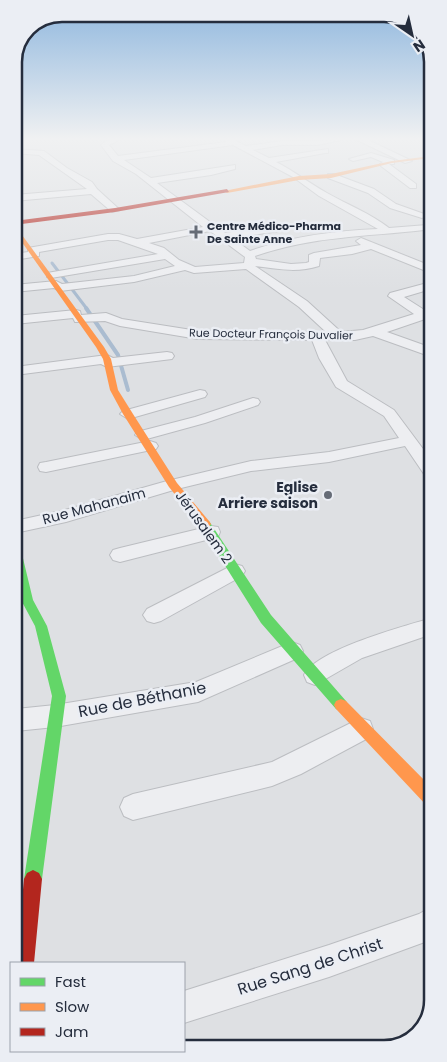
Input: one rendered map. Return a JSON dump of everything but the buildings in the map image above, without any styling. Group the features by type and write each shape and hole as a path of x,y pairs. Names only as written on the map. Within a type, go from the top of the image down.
{"street":[{"path":"160,190 223,236 249,261 303,304 338,336"},
{"path":"23,224 233,190"},
{"path":"316,190 372,220 387,231"},
{"path":"367,190 393,206 422,214"},
{"path":"23,197 93,191 115,210"},
{"path":"223,236 286,227"},
{"path":"23,253 31,249 119,237 160,250 184,267 200,270 249,261 280,244 346,233 424,227"},
{"path":"139,242 212,228"},
{"path":"346,233 424,267"},
{"name":"Jérusalem 2","path":"23,237 85,317 107,361 114,390 128,414 173,484 210,532 266,620 361,729 424,792"},
{"path":"249,261 292,268 308,266 315,264 313,257 318,255 372,245"},
{"path":"23,247 31,249"},
{"path":"23,287 56,282 166,256"},
{"path":"56,282 134,279 184,267"},
{"path":"424,288 394,296 424,312"},
{"name":"Rue Docteur François Duvalier","path":"23,320 85,317 198,335 317,334 338,336 376,332 390,325 424,315"},
{"path":"376,332 424,350"},
{"path":"317,334 326,358 342,384 389,413 408,441 424,459"},
{"path":"23,370 167,356"},
{"path":"128,414 200,394"},
{"path":"46,467 146,441 252,402"},
{"name":"Rue Mahanaim","path":"23,525 66,516 173,484 251,466 329,457 408,441"},
{"path":"120,555 210,532"},
{"path":"154,616 235,571"},
{"path":"22,581 27,600 41,626 59,696 26,860 22,952"},
{"path":"315,675 354,652 424,629"},
{"name":"Rue de Béthanie","path":"22,719 55,716 198,692 292,650"},
{"path":"133,807 272,774 292,766 361,729"},
{"name":"Rue Sang de Christ","path":"185,1007 329,961 424,928"}],"waterway":[{"path":"52,263 87,309"},
{"path":"86,308 118,355 128,390"}],"traffic: fast":[{"path":"205,524 266,619 341,705"},
{"path":"22,581 27,600 41,626 59,696 33,879"}],"traffic: slow":[{"path":"227,191 235,190"},
{"path":"23,238 100,347 107,359 114,390 128,414 173,485 205,524"},
{"path":"341,705 424,792"}],"traffic: jam":[{"path":"23,222 115,210 227,191"},
{"path":"25,962 33,879"}],"place":[{"name":"Centre Médico-Pharma De Sainte Anne","path":"196,232"},
{"name":"Eglise Arriere saison","path":"328,495"}]}
